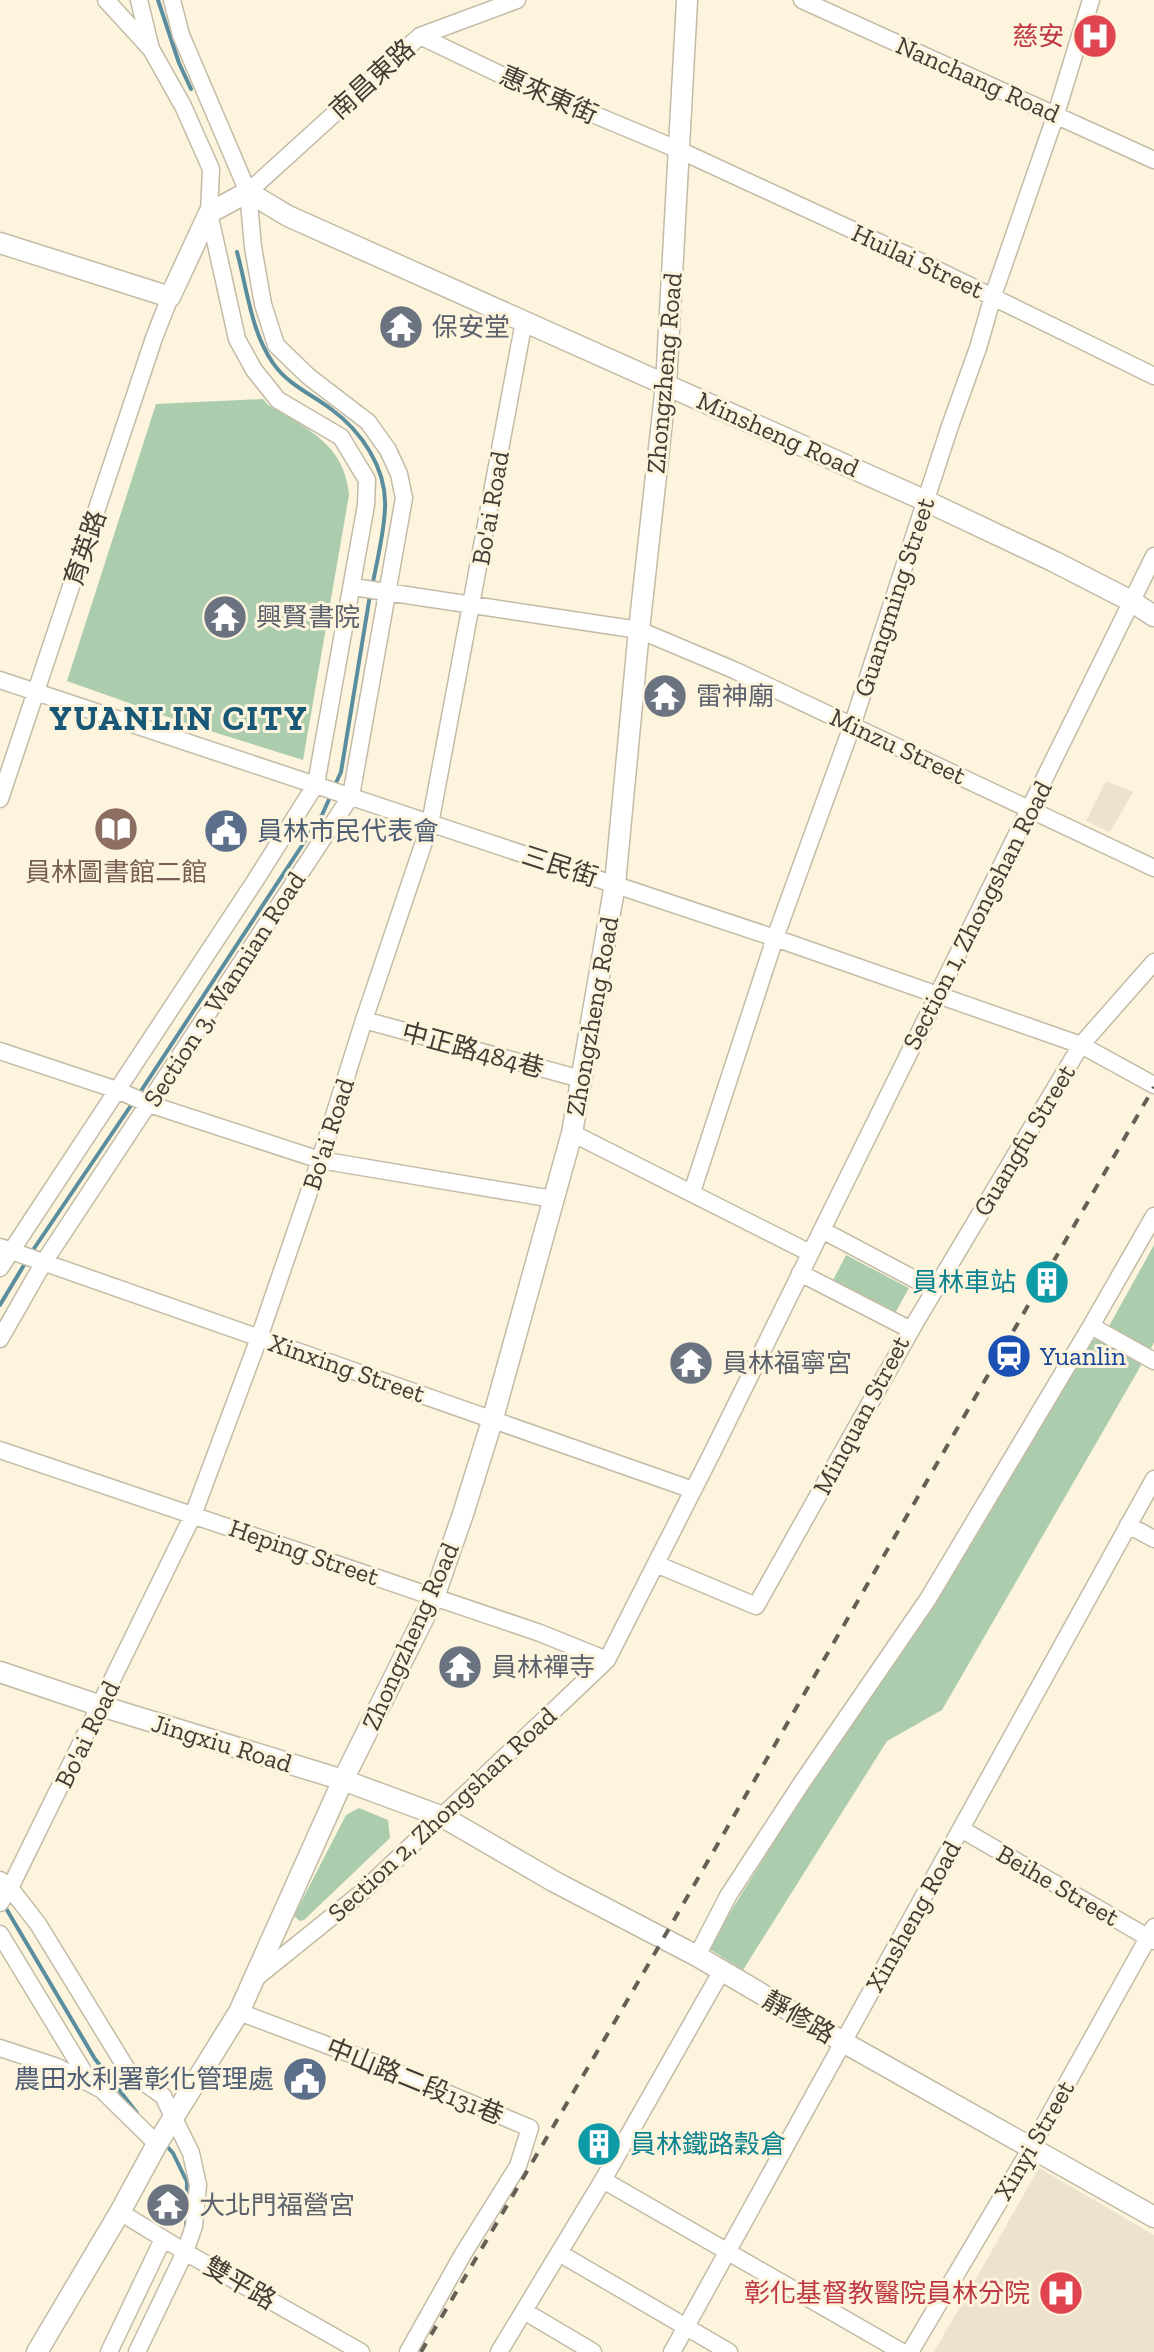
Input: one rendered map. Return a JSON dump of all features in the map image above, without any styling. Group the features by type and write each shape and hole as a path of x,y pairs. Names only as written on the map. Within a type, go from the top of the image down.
{"street":[{"path":"106,0 151,49"},
{"path":"139,0 151,49"},
{"name":"Section 3, Wannian Road","path":"0,1339 44,1262 351,796 404,498 399,474 388,450 368,422 308,376 276,345 263,304 248,192 181,35 172,0"},
{"name":"南昌東路","path":"248,192 420,36 517,0"},
{"name":"Zhongzheng Road","path":"257,1977 343,1780 434,1597 493,1418 572,1133 615,884 666,385 687,0"},
{"name":"Nanchang Road","path":"802,0 1154,160"},
{"name":"Guangming Street","path":"692,1192 775,938 852,726 1056,114 1091,0"},
{"name":"惠來東街","path":"420,36 514,81 679,150"},
{"name":"Section 3, Wannian Road","path":"0,1268 5,1248 117,1090 316,784 366,505 367,480 341,437 278,400 254,370 237,339 209,213 211,169 183,106 151,49"},
{"name":"Huilai Street","path":"679,150 993,296 1154,376"},
{"path":"0,243 170,297 209,213 248,192"},
{"name":"Minsheng Road","path":"248,192 288,216 926,501 1131,601"},
{"name":"育英路","path":"0,799 170,297"},
{"name":"Bo'ai Road","path":"0,1903 5,1884 101,1706 193,1515 259,1338 320,1160 430,824 524,321"},
{"name":"Section 1, Zhongshan Road","path":"810,1253 1154,556"},
{"name":"Minzu Street","path":"353,587 639,630 734,670 1154,868"},
{"path":"1131,601 1154,616"},
{"name":"三民街","path":"0,680 775,938 1081,1045 1154,1085"},
{"name":"Guangfu Street","path":"911,1330 1081,1045 1154,962"},
{"name":"中正路484巷","path":"364,1020 581,1079"},
{"path":"0,1051 320,1160 553,1199"},
{"path":"572,1133 810,1253"},
{"path":"697,1956 728,1896 928,1599 1154,1216"},
{"path":"822,1230 935,1290"},
{"name":"Xinxing Street","path":"5,1248 693,1490"},
{"name":"Section 2, Zhongshan Road","path":"37,2352 257,1977 360,1894 607,1660 810,1253"},
{"name":"Minquan Street","path":"656,1564 756,1606 911,1330 800,1273"},
{"path":"1091,1326 1154,1361"},
{"name":"Heping Street","path":"0,1450 540,1633 607,1660"},
{"name":"Xinsheng Road","path":"672,2352 1154,1479"},
{"path":"1128,1525 1154,1539"},
{"name":"Jingxiu Road","path":"0,1672 343,1780 443,1817"},
{"name":"靜修路","path":"443,1817 555,1882 697,1956 1154,2217"},
{"name":"Beihe Street","path":"961,1829 1152,1935"},
{"path":"5,1884 38,1924 128,2071 163,2096 191,2153 198,2185 194,2226 185,2252 137,2352"},
{"path":"0,1934 91,2084"},
{"name":"Xinyi Street","path":"910,2352 1152,1935"},
{"path":"499,2352 603,2180 721,1972"},
{"name":"中山路二段131巷","path":"239,2012 372,2062 530,2128 518,2166 463,2254 408,2352"},
{"path":"0,2048 55,2066 102,2090 157,2144"},
{"path":"603,2180 902,2352"},
{"name":"雙平路","path":"120,2212 361,2352"},
{"path":"109,2352 163,2239"},
{"path":"559,2253 729,2352"},
{"path":"524,2311 593,2352"}],"shaded area":[{"path":"1106,781 1133,792 1110,832 1086,821"},
{"name":"彰化基督教醫院員林分院","path":"1039,2168 1154,2235 1154,2352 934,2352"}],"green space":[{"path":"263,399 310,430 332,451 346,478 349,495 303,760 67,681 156,404"},
{"path":"1154,1245 1154,1342 1150,1351 1109,1326"},
{"path":"846,1255 909,1288 894,1315 832,1282"},
{"path":"1104,1338 1143,1362 942,1710 887,1741 743,1970 708,1948 802,1797 939,1596 1092,1340"},
{"path":"359,1808 388,1820 390,1838 300,1921 295,1914 346,1815"}],"waterway":[{"path":"158,0 191,89"},
{"path":"237,252 255,324 273,363 292,383 342,418 362,439 377,465 385,508 372,587"},
{"path":"334,787 341,772 370,595"},
{"path":"139,1094 322,815 331,795"},
{"path":"31,1253 134,1101"},
{"path":"0,1305 27,1260"},
{"path":"4,1905 95,2059 137,2113"},
{"path":"164,2143 173,2153 187,2182 186,2228"}],"railway":[{"path":"421,2352 1154,1087"}],"place":[{"name":"慈安","path":"1095,36"},
{"name":"保安堂","path":"401,327"},
{"name":"興賢書院","path":"225,617"},
{"name":"雷神廟","path":"665,696"},
{"name":"員林圖書館二館","path":"116,829"},
{"name":"員林市民代表會","path":"226,831"},
{"name":"員林車站","path":"1047,1282"},
{"name":"Yuanlin","path":"1009,1356"},
{"name":"員林福寧宮","path":"691,1363"},
{"name":"員林禪寺","path":"460,1667"},
{"name":"農田水利署彰化管理處","path":"305,2079"},
{"name":"員林鐵路穀倉","path":"599,2144"},
{"name":"大北門福營宮","path":"168,2205"},
{"name":"彰化基督教醫院員林分院","path":"1061,2293"}],"district":[{"name":"YUANLIN CITY","path":"179,718"}]}
